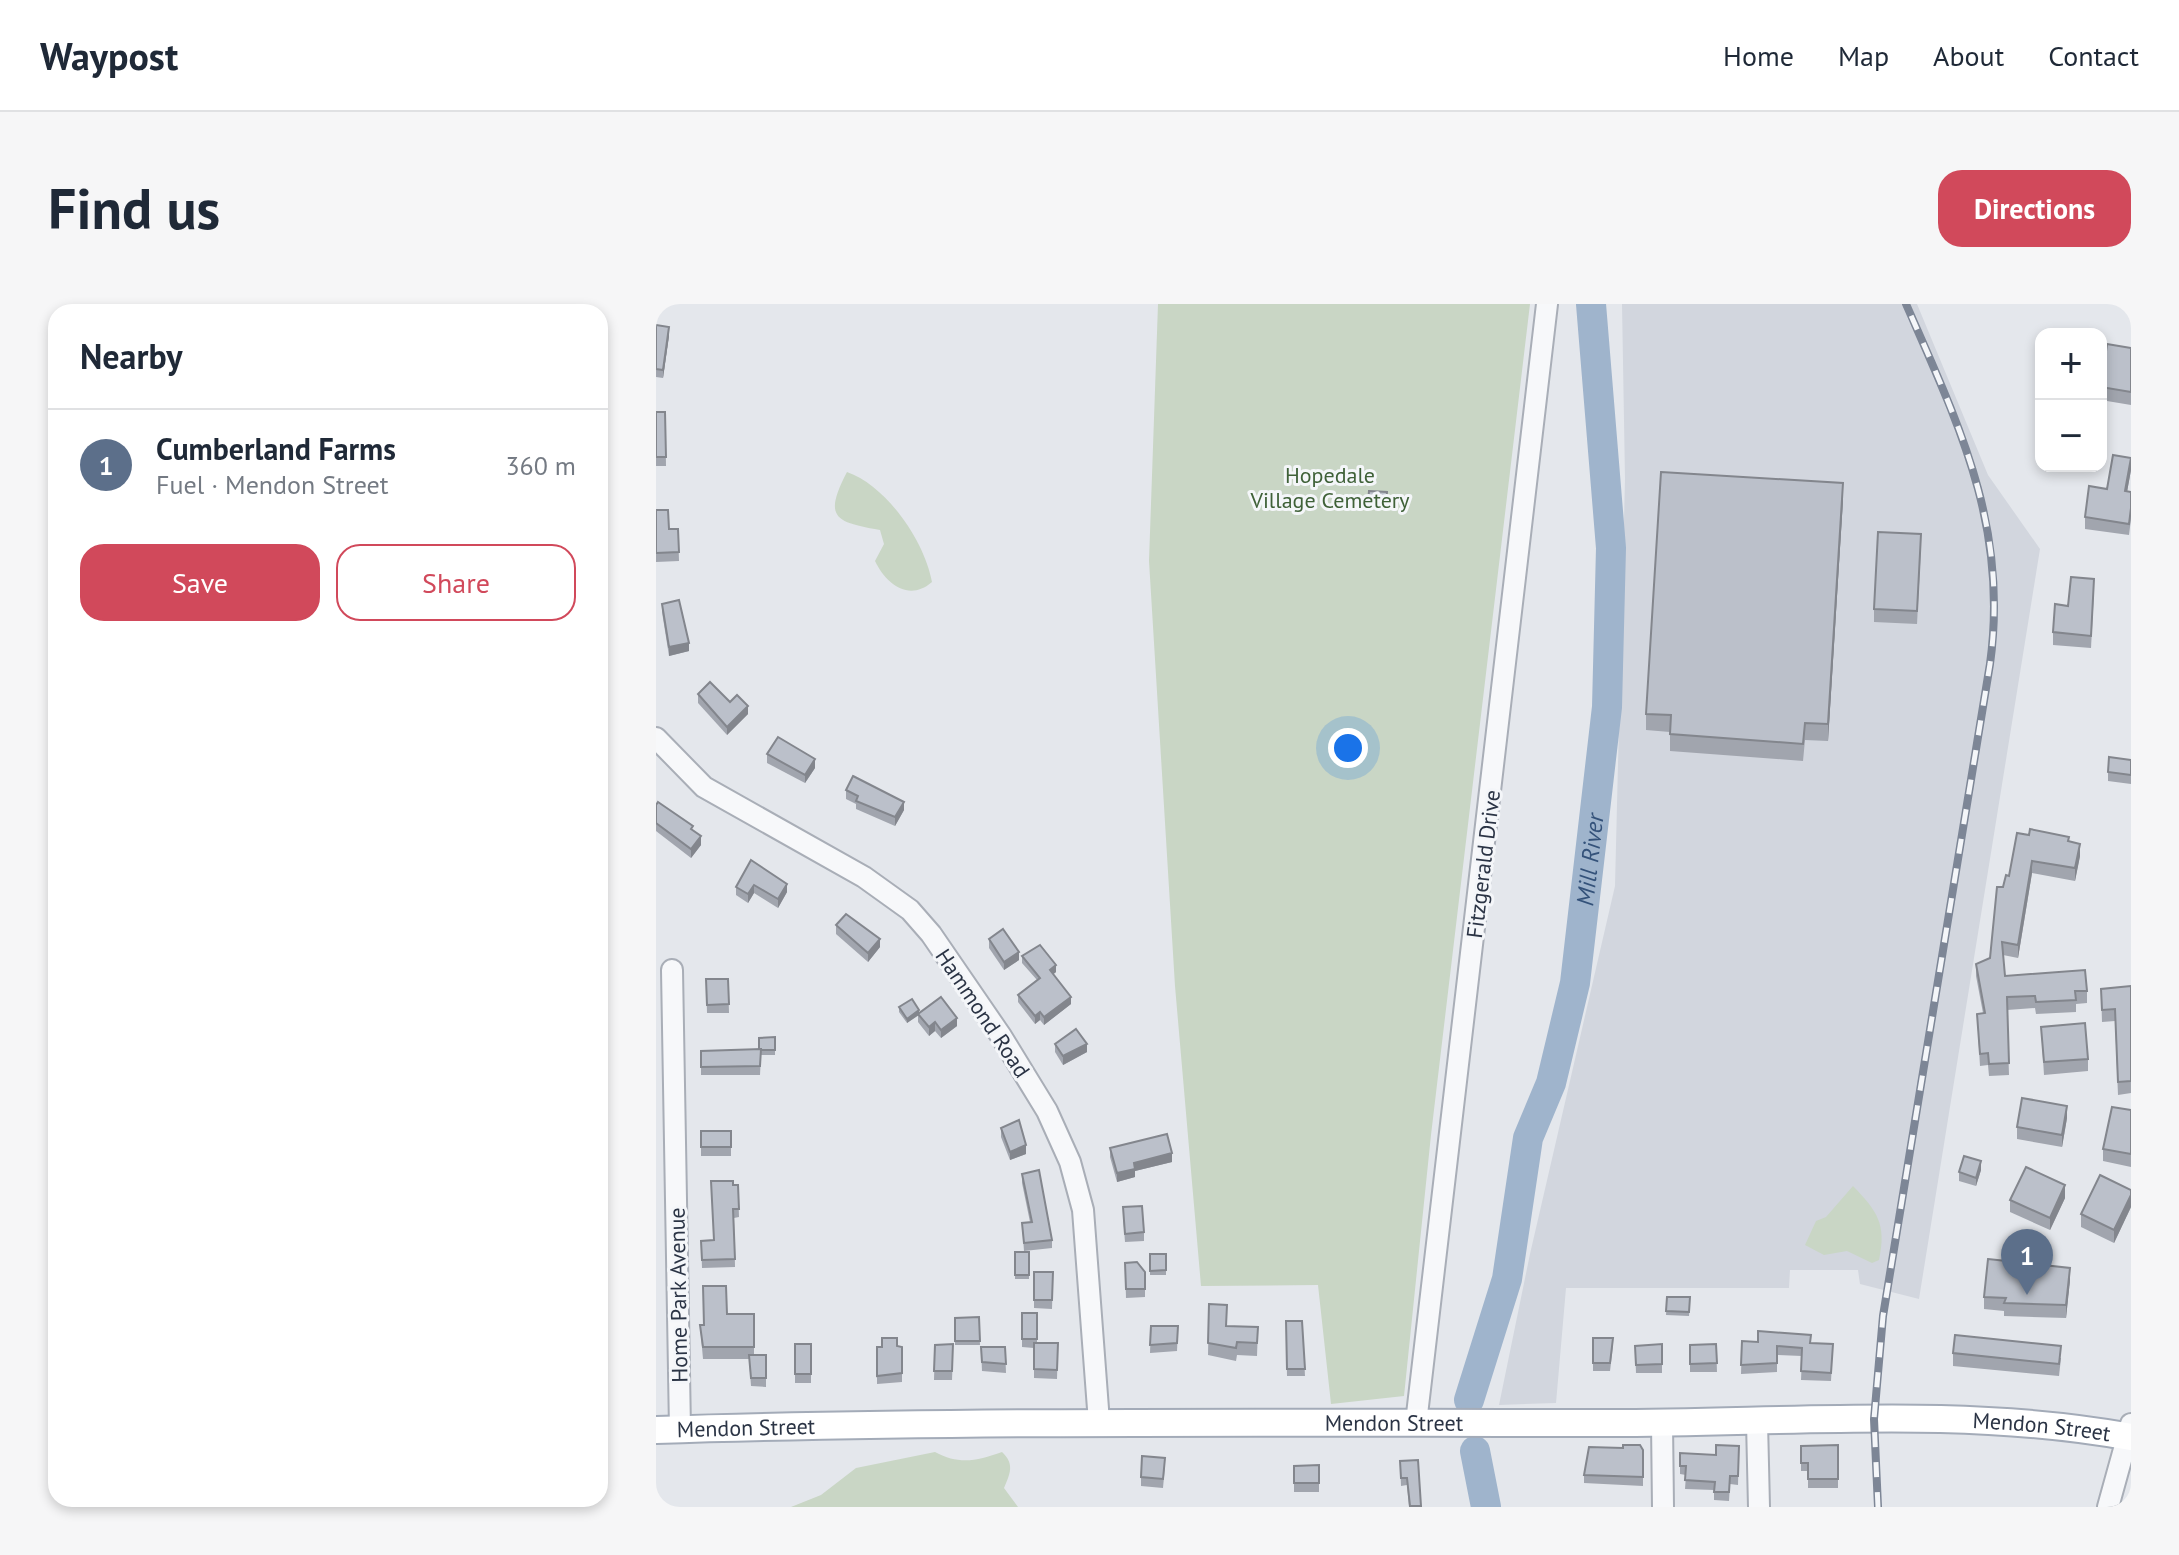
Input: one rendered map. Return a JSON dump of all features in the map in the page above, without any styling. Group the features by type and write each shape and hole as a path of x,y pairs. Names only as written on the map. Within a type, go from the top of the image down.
{"main road":[{"name":"Mendon Street","path":"668,1430 1099,1422 1662,1423 1911,1418 2130,1432"}],"street":[{"name":"Fitzgerald Drive","path":"1416,1423 1547,304"},
{"name":"Hammond Road","path":"657,741 704,787 864,877 910,910 931,934 1001,1036 1047,1111 1070,1162 1083,1210 1099,1422"},
{"name":"Home Park Avenue","path":"668,1430 672,970"},
{"path":"1757,1422 1759,1507"},
{"path":"1662,1423 1663,1507"},
{"path":"2108,1507 2130,1432"}],"shaded area":[{"path":"1622,304 1917,304 1988,475 2040,549 1919,1299 1860,1284 1858,1270 1790,1270 1789,1288 1566,1288 1556,1403 1499,1405 1530,1254 1615,886 1625,479"}],"green space":[{"name":"Hopedale Village Cemetery","path":"1158,304 1530,304 1431,1135 1404,1396 1331,1404 1318,1285 1201,1286 1175,986 1149,561"},
{"path":"847,472 876,489 902,517 921,550 932,582 923,588 907,590 885,577 875,561 884,544 880,530 843,520 835,508"},
{"path":"1853,1186 1874,1211 1881,1227 1879,1260 1872,1263 1847,1251 1824,1255 1805,1245 1816,1221 1826,1217"},
{"path":"935,1452 952,1459 968,1460 1002,1452 1010,1465 1004,1488 1018,1507 791,1507 821,1495 856,1468"}],"building":[{"path":"656,325 669,327 663,370 656,369"},
{"path":"2107,344 2131,348 2131,392 2107,388"},
{"path":"656,412 665,412 666,457 656,457"},
{"path":"2113,455 2131,458 2125,491 2131,492 2129,524 2085,517 2089,486 2107,489"},
{"path":"1661,472 1843,483 1828,724 1805,723 1803,744 1670,734 1671,715 1646,714"},
{"path":"1369,491 1387,492 1386,504 1368,503"},
{"path":"656,510 668,510 669,529 678,529 679,552 656,553"},
{"path":"1878,532 1921,534 1917,611 1874,609"},
{"path":"2071,577 2094,579 2091,636 2053,632 2055,604 2068,606"},
{"path":"679,600 689,643 669,647 662,604"},
{"path":"710,682 730,702 737,695 748,706 727,727 698,694"},
{"path":"778,737 815,759 805,775 767,754"},
{"path":"2109,757 2131,760 2131,775 2108,772"},
{"path":"853,776 904,802 895,817 856,801 858,796 846,790"},
{"path":"658,802 693,826 691,829 701,836 691,849 656,823"},
{"path":"2030,829 2069,837 2068,841 2080,844 2075,868 2032,861 2018,945 2002,942 2005,976 2085,970 2087,991 2075,991 2076,1000 2036,1002 2035,996 2007,997 2009,1063 1989,1064 1988,1053 1980,1054 1977,1014 1985,1013 1976,964 1990,958 1997,887 2003,887 2006,875 2009,876 2017,833 2029,835"},
{"path":"751,860 787,884 778,899 754,885 748,894 736,887"},
{"path":"846,914 880,939 868,953 836,925"},
{"path":"1003,929 1019,952 1004,962 989,939"},
{"path":"1040,945 1056,965 1050,970 1071,997 1044,1017 1040,1012 1035,1016 1018,995 1040,978 1022,956"},
{"path":"706,979 728,979 729,1004 707,1005"},
{"path":"2131,986 2131,1081 2118,1082 2115,1009 2102,1010 2101,989"},
{"path":"941,997 957,1018 941,1030 935,1022 929,1027 918,1014"},
{"path":"912,999 919,1010 907,1019 899,1007"},
{"path":"2085,1023 2088,1059 2044,1062 2041,1027"},
{"path":"1076,1029 1087,1044 1063,1056 1055,1044"},
{"path":"775,1037 775,1050 759,1049 759,1038"},
{"path":"761,1049 760,1066 701,1067 701,1051"},
{"path":"2022,1098 2067,1106 2062,1135 2017,1127"},
{"path":"2112,1107 2131,1110 2131,1154 2103,1149"},
{"path":"1019,1120 1026,1145 1010,1152 1001,1128"},
{"path":"701,1131 731,1131 731,1147 701,1147"},
{"path":"1167,1134 1172,1153 1134,1163 1135,1169 1117,1173 1110,1148"},
{"path":"1964,1156 1981,1161 1976,1178 1959,1172"},
{"path":"2026,1167 2065,1185 2050,1218 2010,1200"},
{"path":"1039,1170 1052,1240 1024,1243 1022,1223 1032,1222 1022,1174"},
{"path":"2100,1175 2131,1190 2114,1230 2081,1214"},
{"path":"711,1181 733,1181 733,1185 738,1185 739,1209 733,1209 735,1259 702,1260 701,1241 714,1240"},
{"path":"1142,1206 1144,1232 1125,1234 1123,1207"},
{"path":"1015,1252 1029,1252 1029,1275 1015,1275"},
{"path":"1150,1254 1166,1254 1166,1270 1150,1271"},
{"path":"1988,1259 2070,1268 2066,1305 2004,1303 2006,1298 1984,1297"},
{"path":"1137,1262 1145,1272 1145,1289 1126,1289 1125,1263"},
{"path":"1034,1272 1053,1272 1052,1300 1034,1300"},
{"path":"703,1286 726,1286 727,1314 754,1314 754,1347 703,1347 700,1325 704,1325"},
{"path":"1667,1297 1690,1297 1689,1312 1666,1311"},
{"path":"1209,1304 1227,1305 1226,1326 1258,1327 1257,1343 1237,1342 1236,1348 1208,1343"},
{"path":"1022,1313 1037,1313 1037,1339 1022,1339"},
{"path":"979,1317 980,1341 955,1341 955,1318"},
{"path":"1286,1321 1302,1321 1305,1369 1287,1369"},
{"path":"1151,1326 1178,1326 1177,1343 1150,1345"},
{"path":"1758,1331 1811,1335 1810,1343 1833,1344 1831,1373 1801,1371 1802,1348 1777,1346 1777,1363 1741,1365 1742,1341 1758,1342"},
{"path":"1955,1335 2061,1346 2059,1364 1953,1353"},
{"path":"882,1338 897,1338 897,1346 902,1347 902,1373 877,1376 877,1347 882,1347"},
{"path":"1593,1338 1613,1338 1610,1363 1593,1363"},
{"path":"1034,1343 1058,1343 1057,1370 1034,1369"},
{"path":"795,1344 811,1344 811,1374 795,1374"},
{"path":"953,1344 952,1371 934,1371 935,1345"},
{"path":"1662,1344 1662,1364 1636,1365 1635,1346"},
{"path":"1716,1344 1717,1363 1690,1364 1690,1345"},
{"path":"981,1347 1005,1347 1006,1364 982,1362"},
{"path":"749,1355 766,1355 766,1378 751,1378"},
{"path":"1623,1445 1640,1445 1643,1450 1643,1477 1584,1475 1589,1447 1623,1448"},
{"path":"1716,1445 1739,1446 1738,1476 1730,1476 1729,1492 1714,1492 1715,1482 1685,1480 1686,1466 1680,1466 1680,1453 1716,1455"},
{"path":"1838,1445 1838,1479 1808,1479 1808,1463 1801,1463 1801,1446"},
{"path":"1142,1456 1165,1458 1163,1479 1141,1477"},
{"path":"1418,1460 1421,1506 1410,1506 1407,1478 1401,1478 1400,1461"},
{"path":"1319,1465 1319,1483 1294,1483 1294,1466"}],"waterway":[{"name":"Mill River","path":"1469,1400 1507,1279 1528,1138 1551,1083 1575,983 1607,707 1611,548 1591,304"},
{"name":"Mill River","path":"1475,1451 1486,1507"}],"railway":[{"path":"1878,1507 1874,1419 1883,1316 1990,664 1994,614 1986,522 1975,478 1944,392 1906,304"}],"place":[{"name":"Cumberland Farms","path":"2027,1295"}]}
